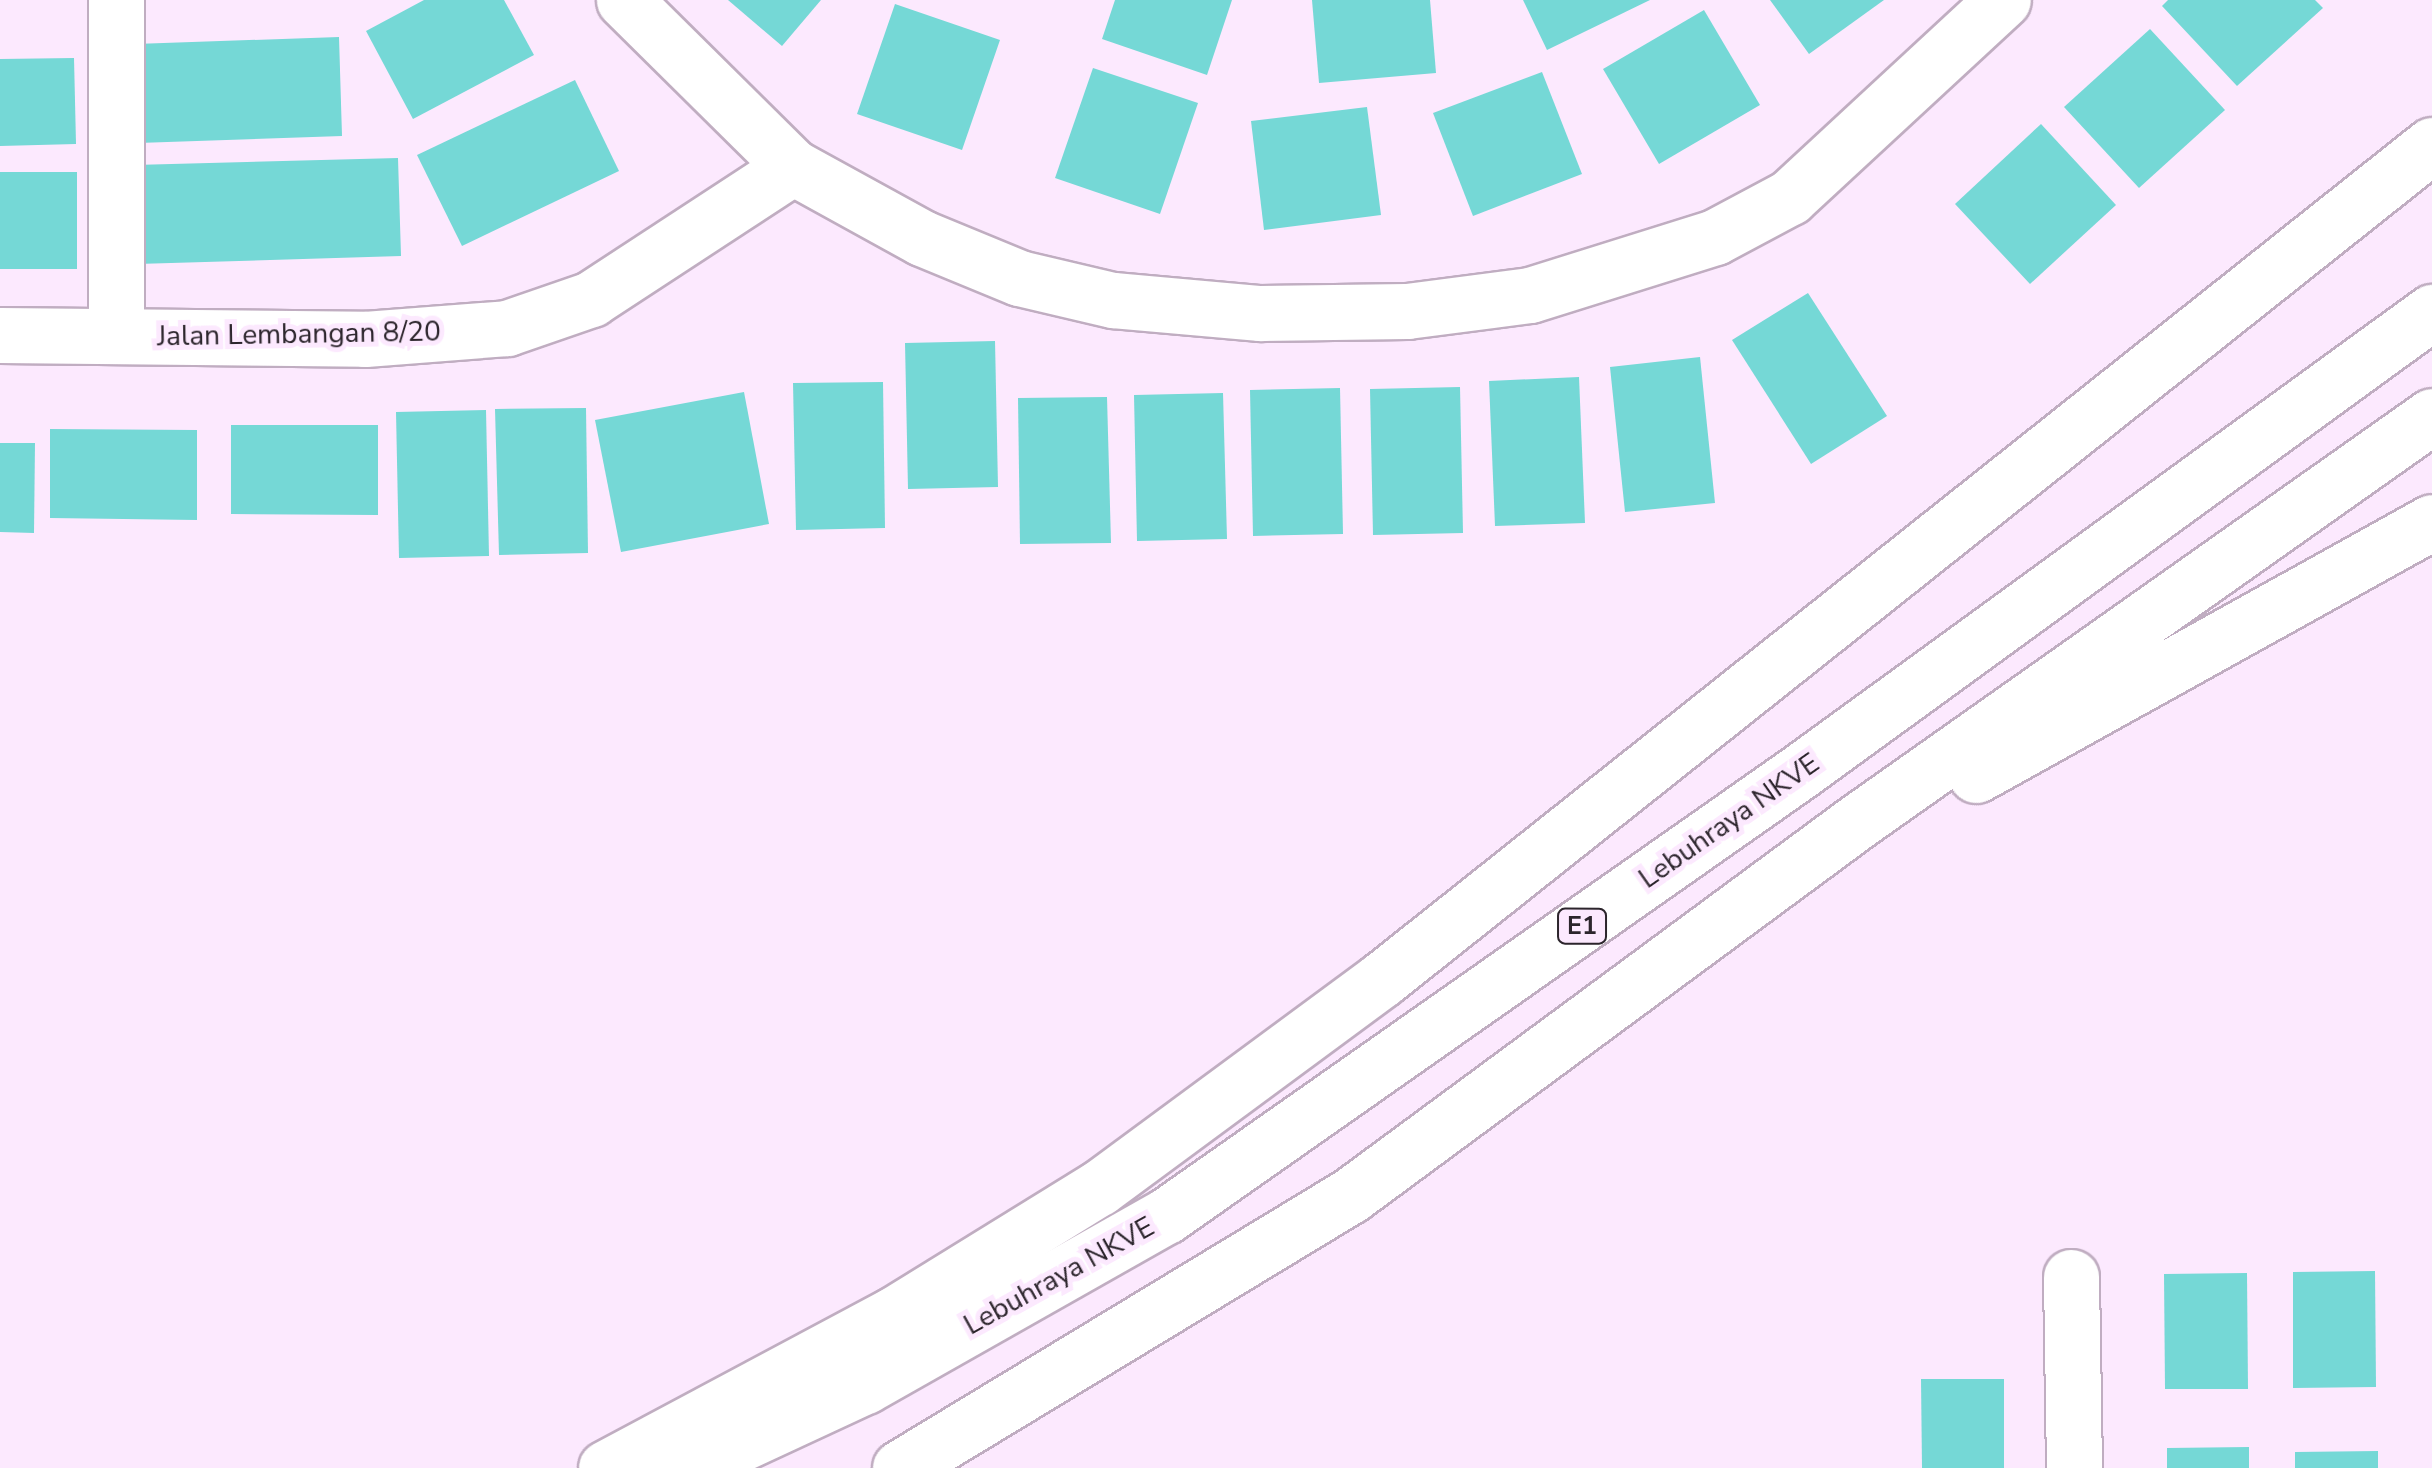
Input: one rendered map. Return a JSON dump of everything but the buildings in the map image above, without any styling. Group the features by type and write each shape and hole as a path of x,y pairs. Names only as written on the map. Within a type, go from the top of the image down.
{"main road":[{"path":"116,0 116,336"},
{"path":"624,0 794,168 922,238 1019,278 1113,300 1260,313 1407,310 1530,295 1715,236 1790,198 2003,0"},
{"path":"606,1468 894,1315 1099,1188 1381,980 2432,145"},
{"name":"Jalan Lembangan 8/20","path":"0,335 365,339 507,328 591,299 794,168"},
{"name":"Lebuhraya NKVE","path":"688,1468 865,1386 1182,1205 1802,770 2432,312"},
{"path":"900,1468 1351,1195 1758,895 2432,416"},
{"path":"1758,895 2432,522"},
{"path":"2071,1277 2074,1468"}]}
